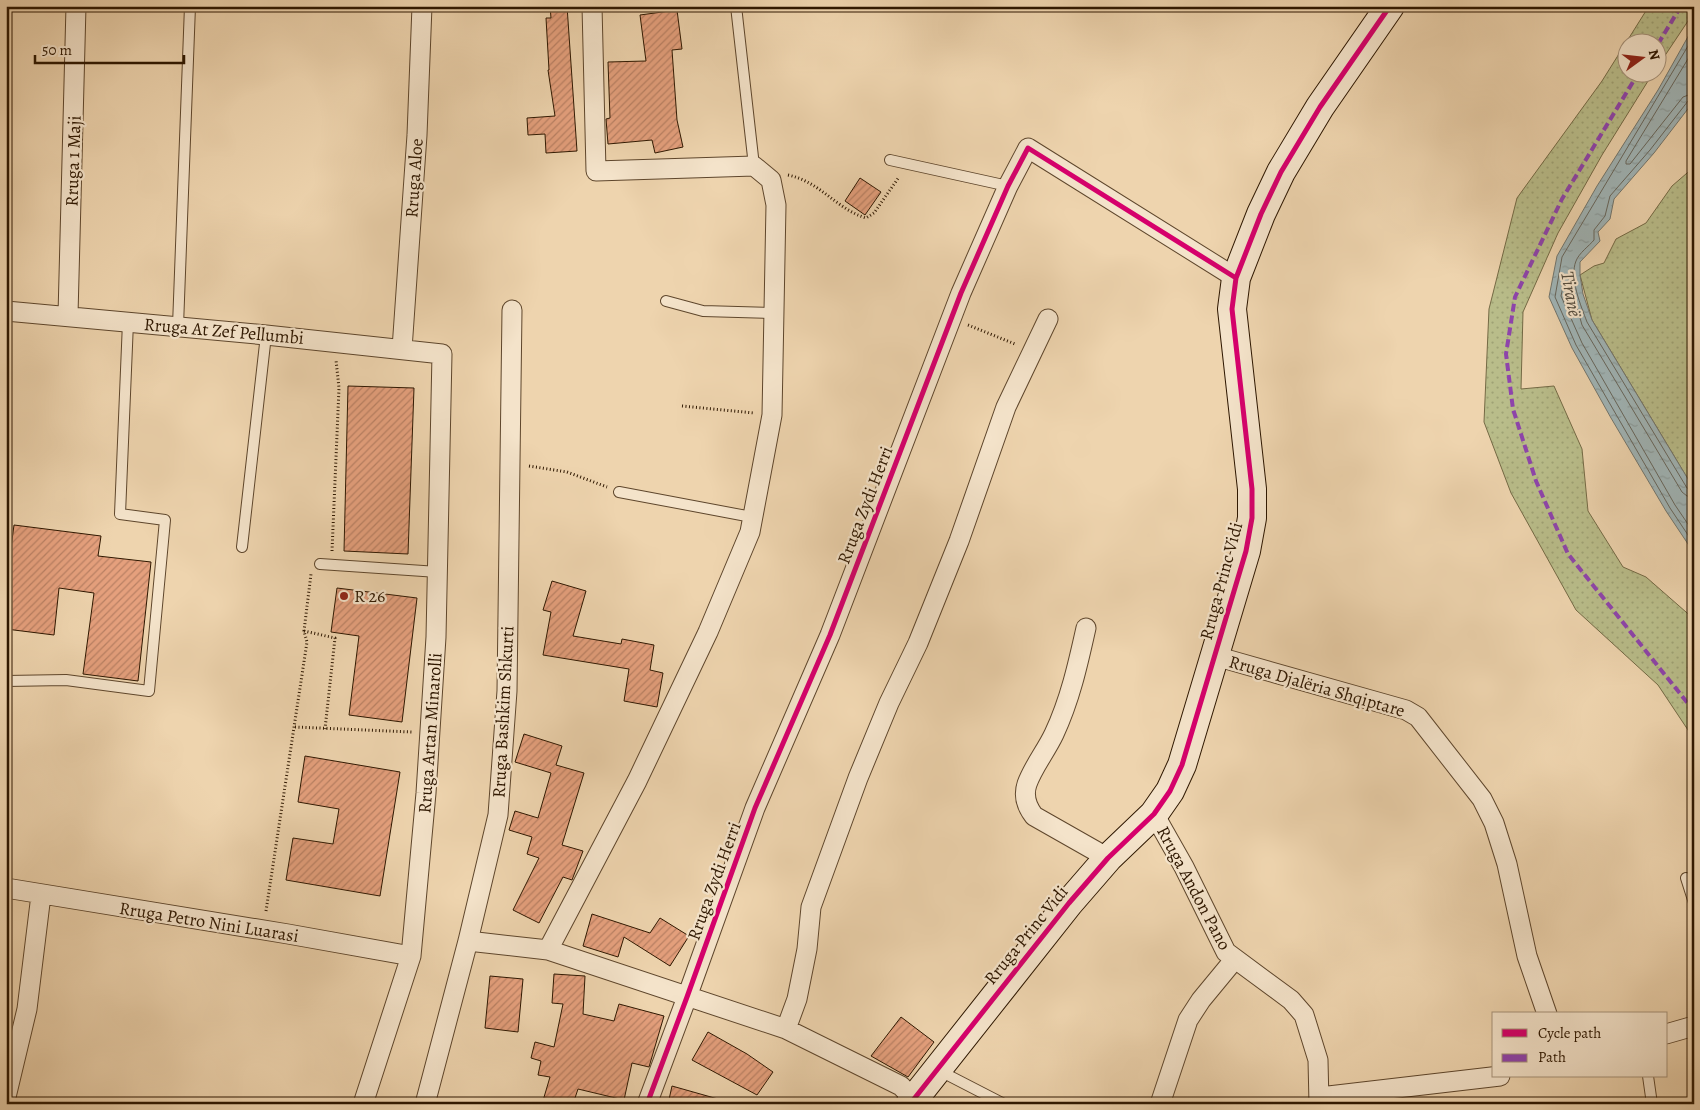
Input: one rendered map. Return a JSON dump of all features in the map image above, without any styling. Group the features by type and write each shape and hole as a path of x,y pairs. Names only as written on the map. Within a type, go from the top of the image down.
{"street":[{"name":"Rruga 1 Maji","path":"68,315 76,6"},
{"name":"Rruga Aloe","path":"402,349 417,135 422,6"},
{"path":"548,950 637,781 708,632 750,532 772,416 776,205 771,180 754,166 596,171 592,6"},
{"name":"Rruga Princ Vidi","path":"914,1102 937,1069 1108,858 1154,814 1170,791 1182,765 1246,552 1252,518 1252,489 1232,309 1236,278 1261,214 1281,172 1320,107 1390,6"},
{"name":"Rruga Zydi Herri","path":"647,1104 688,997 755,808 830,635 951,318 1008,186 1028,148 1236,278"},
{"name":"Rruga Bashkim Shkurti","path":"425,1104 468,941 498,816 507,691 512,310"},
{"name":"Rruga At Zef Pellumbi","path":"6,311 68,315 442,354"},
{"path":"786,1029 797,999 807,949 811,907 858,778 918,643 959,541 1006,407 1048,319"},
{"name":"Rruga Artan Minarolli","path":"363,1104 411,956 430,733 438,572 442,354"},
{"path":"1086,628 1076,676 1054,733 1027,784 1025,795 1027,808 1034,816 1108,858"},
{"name":"Rruga Djalëria Shqiptare","path":"1215,656 1406,710 1418,717 1482,799 1494,823 1507,864 1527,956 1547,1012"},
{"name":"Rruga Andon Pano","path":"1154,814 1184,866 1216,935 1226,952 1234,960 1291,1000 1304,1015 1318,1060 1320,1100"},
{"name":"Rruga Petro Nini Luarasi","path":"6,888 411,956"},
{"path":"6,1098 27,1009 40,895"},
{"path":"468,941 548,950 786,1029 901,1086 914,1102"},
{"path":"1160,1104 1188,1020 1201,1000 1234,960"},
{"path":"1668,1033 1694,1026"},
{"path":"1320,1100 1492,1077"}],"lane":[{"path":"178,326 190,6"},
{"path":"736,6 754,166"},
{"path":"890,160 1008,186"},
{"path":"666,301 703,312 774,314"},
{"path":"6,682 66,680 149,691 165,520 120,514 128,322"},
{"path":"242,547 266,335"},
{"path":"619,492 752,517"},
{"path":"320,564 438,572"},
{"path":"1686,878 1694,902"},
{"path":"937,1069 1004,1104"},
{"path":"1648,1078 1652,1104"}],"path":[{"path":"771,180 788,175 805,179 850,213 866,218 874,213 890,189"},
{"path":"951,318 1032,351"},
{"path":"331,564 339,388 335,342"},
{"path":"682,406 772,416"},
{"path":"510,463 567,472 619,492"},
{"path":"262,930 307,642 304,631 312,563 320,564"},
{"path":"304,631 335,638 325,729"},
{"path":"295,727 430,733"}],"green space":[{"path":"1649,6 1694,6 1694,12 1668,51 1668,32 1633,32"},
{"path":"1618,55 1618,82 1647,82 1602,155 1558,233 1523,312 1521,389 1554,386 1582,449 1588,511 1623,567 1646,577 1694,619 1694,739 1658,685 1576,610 1511,493 1484,422 1489,309 1517,198 1602,81"},
{"path":"1694,167 1694,489 1592,320 1580,275 1594,266 1604,263 1616,239 1646,223 1672,186"}],"water":[{"name":"Tiranë","path":"1694,26 1694,101 1654,153 1614,199 1610,219 1598,232 1600,241 1580,262 1580,275 1583,294 1592,320 1694,489 1694,553 1666,511 1611,418 1572,348 1549,297 1557,256 1597,186 1662,82 1668,82 1668,72"}],"building":[{"path":"550,6 567,6 577,151 546,153 545,134 528,135 527,118 555,116 548,70 546,18 551,18"},
{"path":"677,10 682,49 672,50 677,120 683,147 655,153 652,140 608,144 606,119 610,118 608,62 646,61 640,15"},
{"path":"860,178 881,192 865,215 845,201"},
{"path":"348,386 414,388 408,554 344,551"},
{"path":"14,525 101,536 98,556 151,562 138,681 83,674 94,593 59,588 54,635 6,629 6,585"},
{"path":"552,581 586,591 573,636 621,644 622,639 654,645 650,670 663,673 657,707 624,701 629,669 543,655 551,612 543,610"},
{"path":"337,588 417,598 402,722 349,715 359,636 331,632"},
{"path":"524,734 562,746 556,765 584,773 562,845 583,851 572,880 563,877 539,923 513,910 539,858 527,854 532,837 509,830 515,811 538,818 551,773 515,762"},
{"path":"305,756 400,772 380,896 286,880 293,838 333,844 339,809 298,802"},
{"path":"592,914 650,933 660,918 689,936 670,966 624,937 618,957 583,946"},
{"path":"554,974 585,976 583,1014 614,1021 619,1004 664,1016 649,1067 632,1063 624,1100 578,1089 573,1104 542,1104 550,1077 538,1075 541,1061 531,1058 535,1042 554,1047 563,1004 552,1003"},
{"path":"490,976 523,979 518,1032 485,1028"},
{"path":"901,1017 934,1042 908,1077 871,1056"},
{"path":"708,1032 747,1054 773,1072 757,1095 692,1060"},
{"path":"672,1086 718,1099 718,1104 668,1104"}],"marked path":[{"path":"1665,32 1681,6"},
{"path":"1633,82 1562,199 1515,297 1506,354 1513,409 1536,481 1568,554 1694,711"}],"cycle path":[{"path":"910,1104 1069,903 1108,858 1154,814 1170,791 1182,765 1246,551 1252,518 1252,489 1232,309 1236,278 1261,214 1281,172 1320,107 1390,6"},
{"path":"647,1104 755,808 830,635 961,293 1008,186 1028,148 1236,278"}],"place":[{"name":"R 26","path":"344,596"}]}
